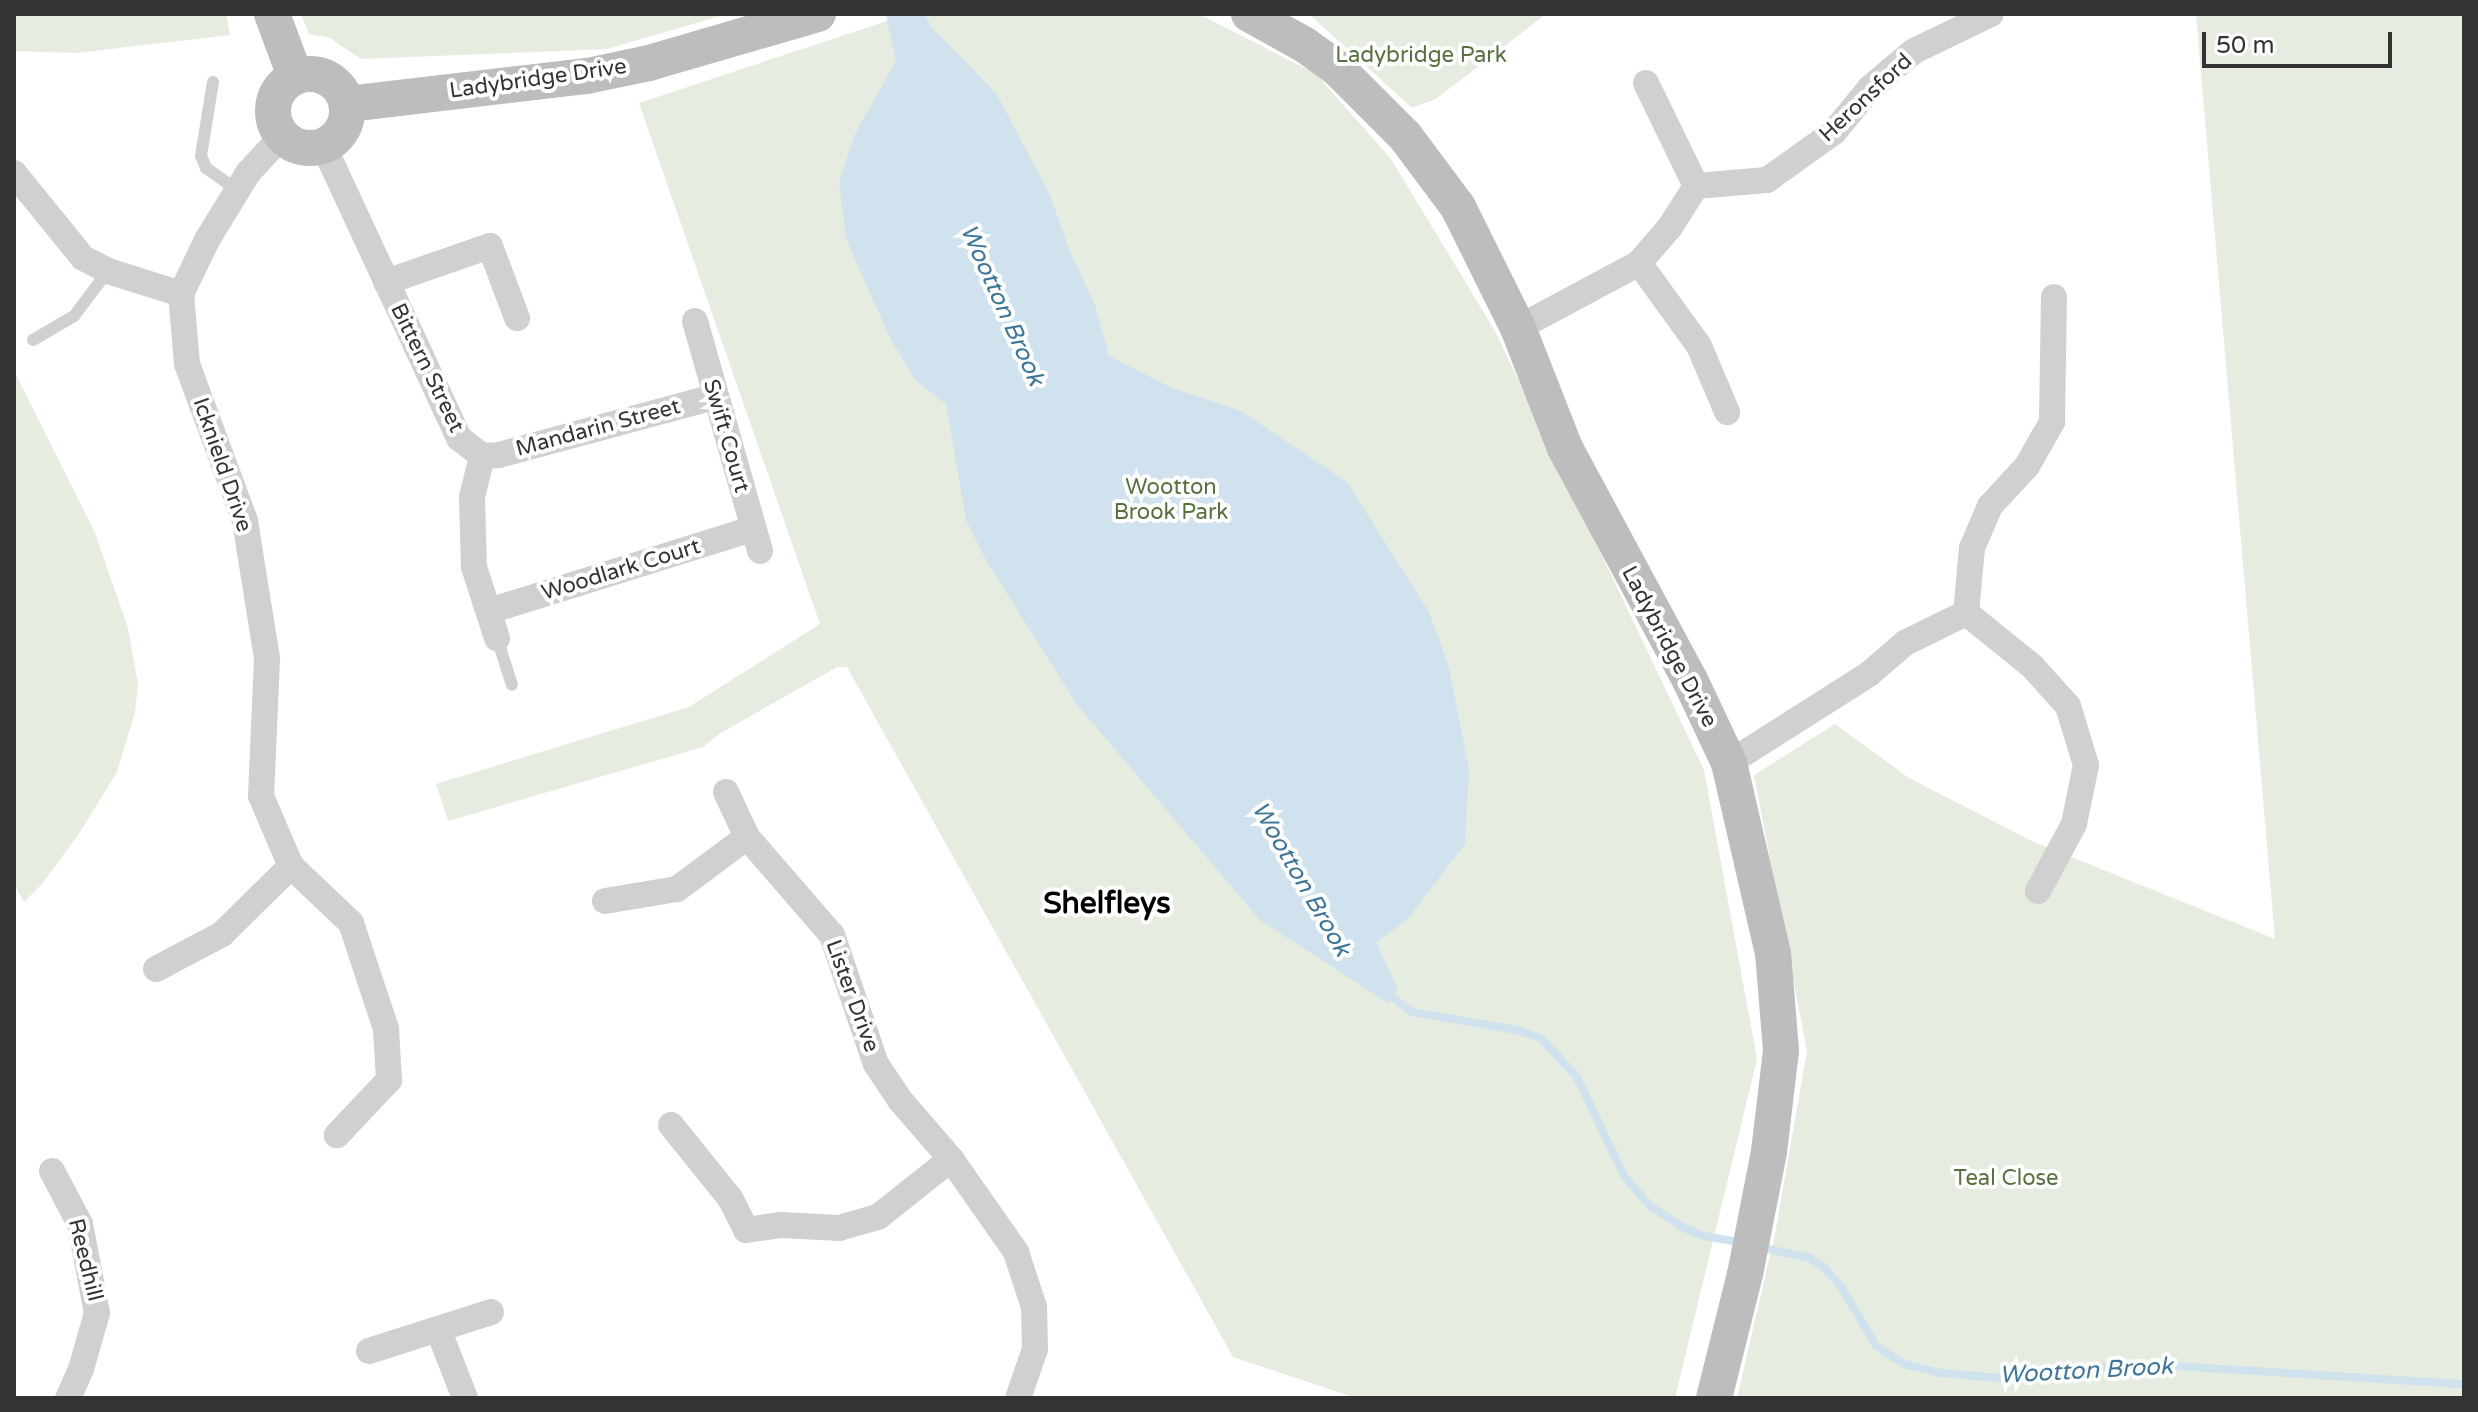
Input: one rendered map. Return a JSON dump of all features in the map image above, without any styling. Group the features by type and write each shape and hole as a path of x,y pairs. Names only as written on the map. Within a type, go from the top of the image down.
{"street":[{"path":"272,14 295,76"},
{"name":"Ladybridge Drive","path":"348,104 562,80 649,63 818,14"},
{"name":"Ladybridge Drive","path":"1249,14 1305,45 1338,69 1405,136 1458,207 1518,328 1565,448 1690,680 1729,763 1773,953 1781,1051 1769,1152 1755,1225 1714,1398"},
{"name":"Heronsford","path":"1696,186 1767,180 1834,132 1870,88 1914,51 1991,14"},
{"path":"322,75 343,92 348,104 341,131 324,147 311,149 297,146 282,136 272,114 281,86 295,76 322,75"},
{"path":"1518,328 1639,263 1670,227 1696,186 1646,83"},
{"path":"14,173 83,258 108,271 181,294 207,240 237,190 265,151 282,136"},
{"name":"Bittern Street","path":"324,147 459,438 482,456 472,497 474,567 497,638"},
{"path":"386,282 490,246 517,318"},
{"path":"1639,263 1699,346 1727,412"},
{"name":"Icknield Drive","path":"181,294 187,364 245,521 267,659 261,796 291,866 351,923 386,1029 389,1080 337,1135"},
{"path":"1966,613 1972,548 1990,506 2027,466 2052,422 2054,297"},
{"name":"Swift Court","path":"695,321 756,540"},
{"name":"Mandarin Street","path":"482,456 499,455 714,397"},
{"name":"Woodlark Court","path":"489,611 756,540"},
{"path":"1729,763 1869,674 1905,643 1966,613"},
{"path":"1966,613 2032,666 2068,706 2086,765 2074,824 2038,891"},
{"name":"Lister Drive","path":"726,792 747,837 832,935 876,1064 900,1100 951,1159 1016,1252 1034,1307 1035,1349 1018,1398"},
{"path":"605,901 677,889 747,837"},
{"path":"156,969 222,934 291,866"},
{"path":"671,1125 730,1198 746,1230 782,1225 839,1228 878,1217 951,1159"},
{"name":"Reedhill","path":"52,1171 80,1224 97,1313 81,1369 68,1398"},
{"path":"369,1351 491,1312"},
{"path":"438,1329 465,1398"}],"lane":[{"path":"213,82 201,156 206,168 237,190"},
{"path":"33,340 74,316 108,271"},
{"path":"497,638 512,685"}],"green space":[{"path":"14,14 226,14 230,35 76,53 14,51"},
{"path":"301,14 727,14 607,49 361,59 330,38 309,34"},
{"name":"Wootton Brook Park","path":"908,14 1199,14 1316,74 1391,159 1495,331 1704,770 1757,1059 1675,1398 1356,1398 1233,1357 847,667 837,667 719,734 703,747 448,821 436,784 689,707 820,624 639,103"},
{"name":"Ladybridge Park","path":"1309,14 1546,14 1436,99 1412,108"},
{"name":"Teal Close","path":"2196,14 2464,14 2464,1398 1737,1398 1775,1234 1807,1051 1754,775 1835,724 1909,778 2034,842 2275,939"},
{"path":"14,371 95,533 128,628 138,685 135,712 117,772 80,832 42,884 24,902 14,884"}],"water":[{"path":"886,14 924,14 933,29 996,93 1050,195 1069,249 1095,305 1109,356 1172,388 1241,411 1347,482 1429,612 1449,667 1469,770 1465,844 1408,919 1376,942 1398,989 1388,1003 1260,920 1078,706 987,562 966,520 946,404 915,380 890,338 846,239 839,183 855,134 896,61"}],"waterway":[{"name":"Wootton Brook","path":"1384,991 1412,1012 1516,1030 1541,1038 1577,1077 1624,1176 1650,1206 1682,1227 1704,1236 1742,1243"},
{"name":"Wootton Brook","path":"1759,1247 1810,1258 1825,1268 1842,1288 1876,1346 1904,1364 1941,1373 2002,1378 2119,1365 2159,1365 2464,1384"}],"district":[{"name":"Shelfleys","path":"1107,904"}]}
